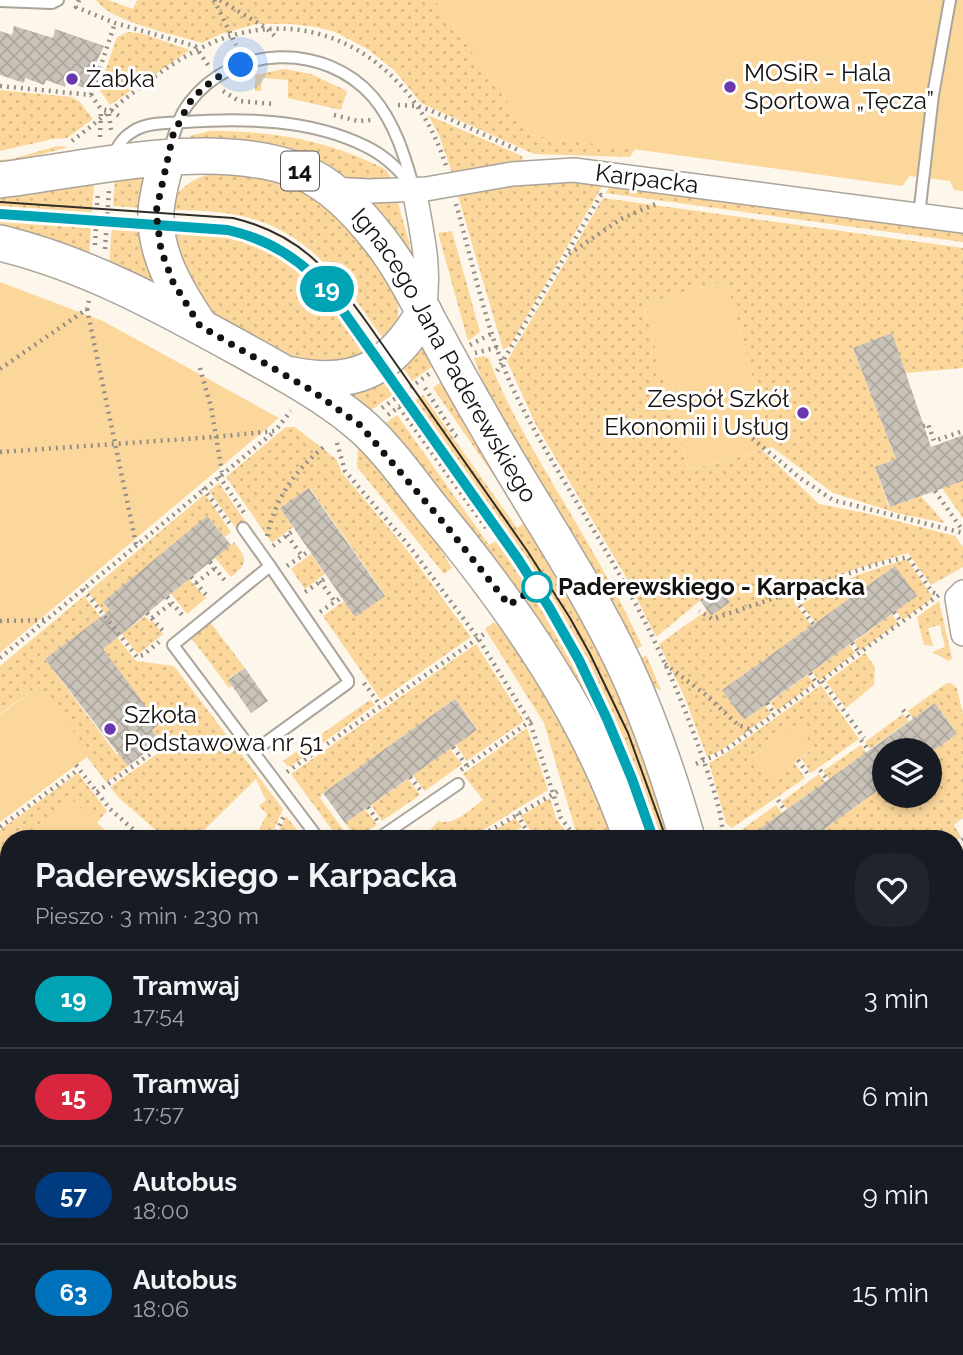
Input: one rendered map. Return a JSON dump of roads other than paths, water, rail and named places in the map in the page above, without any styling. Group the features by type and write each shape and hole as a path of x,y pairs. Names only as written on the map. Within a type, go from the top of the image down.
{"main road":[{"name":"Ignacego Jana Paderewskiego","path":"0,180 105,151 167,158 214,156 256,160 298,171 331,189 346,202 381,242 608,632 645,711 685,830"},
{"path":"167,158 157,205 157,234 173,282 200,326"},
{"path":"0,243 53,258 104,277 200,326 282,389 347,414 370,434 494,585 543,657 569,701 628,830"},
{"path":"282,389 362,373 381,364 398,352 424,313"}],"street":[{"name":"Karpacka","path":"331,189 369,191 439,188 512,174 574,170 963,221"},
{"path":"414,189 428,263 424,313"},
{"path":"963,592 957,598 963,634"}],"lane":[{"path":"0,1 58,0"},
{"path":"919,215 933,95 950,0"},
{"path":"167,158 178,122 189,103 202,89 241,65 269,57 285,56 322,63 355,82 371,95 385,112 407,162 414,189"},
{"path":"105,151 115,150 132,132 155,124 254,120 325,132 365,146 399,169 414,189"},
{"path":"240,531 270,566 348,680 348,683 254,751"},
{"path":"270,566 173,645 312,830"},
{"path":"391,830 458,784"}],"tram line":[{"path":"0,202 233,218 256,225 295,244 326,271 368,324 528,552 570,618 628,733 663,830"},
{"path":"0,214 228,230 258,239 285,253 310,271 332,294 518,559 559,624 616,739 650,830"},
{"name":"19","path":"0,214 228,230 262,239 277,247 319,279 538,589 598,699 616,738 651,830"}],"place":[{"name":"Żabka","path":"72,79"},
{"name":"MOSiR - Hala Sportowa „Tęcza”","path":"730,87"},
{"name":"Zespół Szkół Ekonomii i Usług","path":"803,413"},
{"name":"Paderewskiego - Karpacka","path":"537,587"},
{"name":"Szkoła Podstawowa nr 51","path":"110,729"}]}
